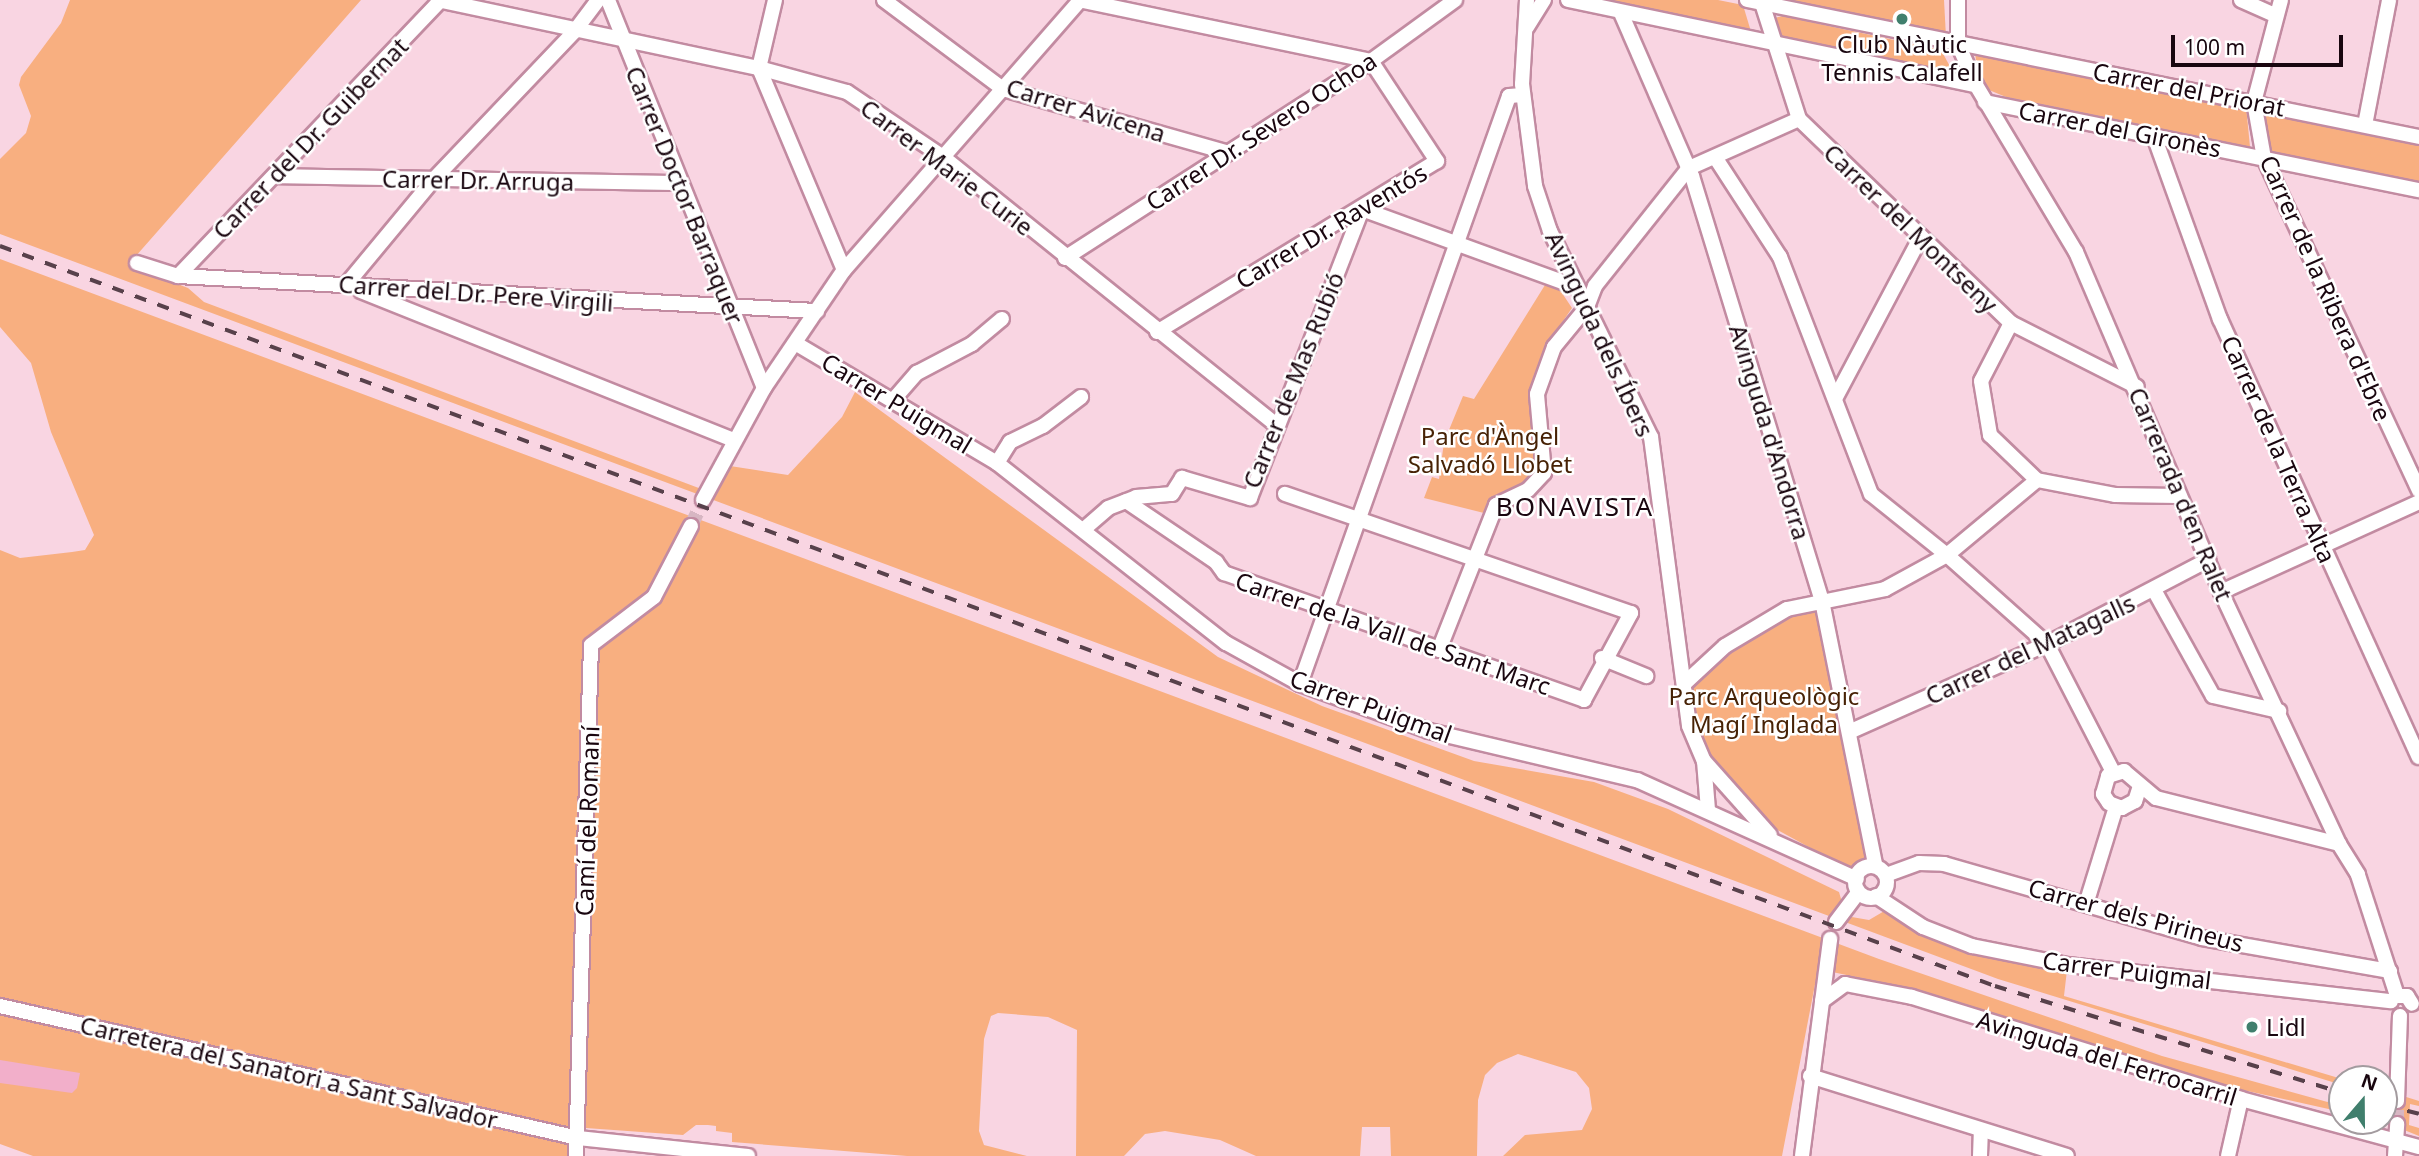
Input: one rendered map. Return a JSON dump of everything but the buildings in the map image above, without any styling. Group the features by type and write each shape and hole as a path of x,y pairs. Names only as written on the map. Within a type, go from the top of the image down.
{"street":[{"name":"Carrer Marie Curie","path":"440,0 574,32 759,68 847,92 943,157 1065,258 1276,425"},
{"name":"Carrer del Dr. Guibernat","path":"178,276 276,176 440,0"},
{"path":"598,0 574,32 434,179 346,285 733,440"},
{"name":"Carrer Doctor Barraquer","path":"607,0 729,309 764,388"},
{"path":"775,0 759,68 844,270"},
{"name":"Carrer Avicena","path":"884,0 1003,89 1229,153"},
{"path":"704,500 733,440 764,388 844,270 1079,0 1371,61"},
{"name":"Carrer Dr. Severo Ochoa","path":"1065,258 1371,61 1455,0"},
{"name":"Avinguda dels Íbers","path":"1527,0 1523,94 1535,186 1576,287 1651,437 1689,726 1704,761 1773,838"},
{"path":"1524,31 1544,0"},
{"path":"1568,0 1976,85"},
{"name":"Carrer del Priorat","path":"1747,0 2419,137"},
{"name":"Carrerada d'en Ralet","path":"1958,0 1958,44 1985,102 2076,252 2137,387 2178,496 2221,592 2279,710 2339,844 2358,875 2390,971 2394,999"},
{"path":"2241,0 2275,15"},
{"name":"Carrer de la Ribera d'Ebre","path":"2281,0 2254,102 2264,158 2419,491"},
{"path":"2365,125 2389,0"},
{"name":"Carrer del Montseny","path":"1762,3 1771,41 1799,119 1919,240 2011,323 2137,387"},
{"name":"Avinguda d'Andorra","path":"1621,13 1689,168 1822,601 1881,870"},
{"name":"Carrer Dr. Raventós","path":"1157,332 1437,161 1371,61"},
{"path":"1300,684 1357,517 1510,96 1523,94"},
{"name":"Carrer del Gironès","path":"1985,102 2419,190"},
{"path":"1438,650 1472,559 1496,505 1528,490 1544,473 1537,394 1554,347 1587,307 1595,286 1689,168 1799,119"},
{"name":"Carrer de la Terra Alta","path":"2154,136 2220,318 2419,757"},
{"path":"1715,157 1780,257 1871,494 1947,555 2047,644 2113,772"},
{"name":"Carrer Dr. Arruga","path":"276,176 680,184"},
{"path":"1362,209 1576,287"},
{"name":"Carrer de Mas Rubió","path":"1083,530 1108,508 1126,501 1172,494 1182,478 1250,498 1276,425 1362,209"},
{"path":"1836,397 1919,240"},
{"name":"Carrer del Dr. Pere Virgili","path":"137,263 178,276 729,309 817,311"},
{"path":"894,399 918,373 972,344 1002,319"},
{"path":"2011,323 1981,381 1990,435 2037,480 2115,495 2178,496"},
{"name":"Carrer Puigmal","path":"795,343 894,399 997,463 1226,643 1300,684 1429,731 1637,780 1707,806 1773,838 1876,896 1923,927 1961,943 2068,965 2394,999"},
{"path":"997,463 1010,442 1043,426 1081,397"},
{"path":"1685,683 1733,641 1787,609 1885,589 1947,555 2037,480"},
{"path":"1285,494 1472,559"},
{"name":"Carrer de la Vall de Sant Marc","path":"1126,501 1216,562 1224,573 1584,700 1602,658 1630,613 1472,559"},
{"path":"2221,592 2419,502"},
{"name":"Camí del Romaní","path":"576,1156 579,1138 591,645 654,597 691,526"},
{"name":"Carrer del Matagalls","path":"1849,732 2047,644 2208,560"},
{"path":"2154,590 2213,695 2279,710"},
{"path":"1602,658 1646,676"},
{"name":"Avinguda dels Íbers","path":"1704,761 1703,780 1707,806"},
{"path":"2116,807 2103,793 2104,781 2113,772 2128,772 2155,798 2339,844"},
{"path":"1677,797 1703,780"},
{"path":"1707,806 1725,785"},
{"path":"2116,807 2135,802 2140,786"},
{"path":"2087,901 2116,807"},
{"name":"Carrer dels Pirineus","path":"1881,870 1933,862 2087,901 2202,938 2390,971"},
{"path":"1836,922 1866,867 1881,870 1876,896"},
{"path":"1802,1156 1810,1076 1830,939"},
{"name":"Avinguda del Ferrocarril","path":"1822,1001 1845,984 1912,997 2395,1149 2419,1147"},
{"path":"2407,996 2416,1004 2409,1013 2400,1016 2393,1012 2394,999 2407,996"},
{"name":"Carretera del Sanatori a Sant Salvador","path":"0,1006 579,1138 696,1154 748,1156"},
{"path":"2398,1073 2400,1016"},
{"path":"1810,1076 2067,1156"},
{"path":"2228,1156 2241,1099"},
{"path":"1980,1156 1981,1130"}],"green space":[{"path":"70,0 361,0 128,265 188,288 204,302 712,493 730,466 788,475 842,417 855,392 1218,657 1322,706 1474,761 1594,782 1668,809 1839,892 1846,916 1869,920 1886,910 1963,951 2067,970 2064,996 2328,1075 2328,1081 1998,979 0,234 0,159 26,133 31,116 19,85 21,77 61,23"},
{"path":"1595,0 1718,0 1743,5 1752,35"},
{"name":"Club Nàutic Tennis Calafell","path":"1773,0 1944,0 1946,37"},
{"path":"1782,16 1941,50 1953,72 1951,76 1777,37 1775,18"},
{"path":"1981,52 2246,106 2250,147 2006,97 1989,90 1979,76 1975,54"},
{"path":"2267,112 2419,140 2419,183 2272,153 2264,117"},
{"path":"0,259 1879,959 2162,1056 2328,1102 2328,1109 2234,1088 1894,985 1818,969 1782,1156 1503,1156 1525,1135 1582,1130 1592,1109 1589,1088 1576,1072 1518,1054 1497,1063 1485,1075 1478,1100 1477,1156 1391,1156 1390,1127 1362,1127 1360,1156 1256,1156 1220,1140 1165,1131 1145,1134 1124,1156 1076,1156 1077,1030 1048,1017 998,1013 991,1016 984,1039 979,1131 984,1145 1027,1156 907,1156 732,1142 732,1133 716,1131 716,1126 696,1125 683,1135 572,1127 571,1156 33,1156 0,1144 0,550 20,558 85,550 94,535 51,432 31,363 0,327"},
{"name":"Parc d'Àngel Salvadó Llobet","path":"1545,285 1560,290 1572,308 1548,343 1534,378 1531,409 1536,459 1530,479 1496,497 1484,513 1424,498 1432,477 1439,479 1444,442 1463,396 1474,399"},
{"name":"Parc Arqueològic Magí Inglada","path":"1815,602 1868,862 1849,869 1772,827 1710,759 1688,712 1692,676 1741,636"},
{"path":"2398,1094 2419,1101 2419,1106 2410,1104 2409,1125 2419,1128 2419,1136 2398,1127"}],"shaded area":[{"path":"0,1060 80,1073 77,1088 72,1093 0,1083"}],"tunnel":[{"path":"691,526 703,500"}],"railway":[{"path":"0,246 1995,986 2328,1089"},
{"path":"2398,1109 2419,1114"}],"place":[{"name":"Club Nàutic Tennis Calafell","path":"1902,19"},
{"name":"Lidl","path":"2252,1027"}],"district":[{"name":"BONAVISTA","path":"1575,507"}]}
